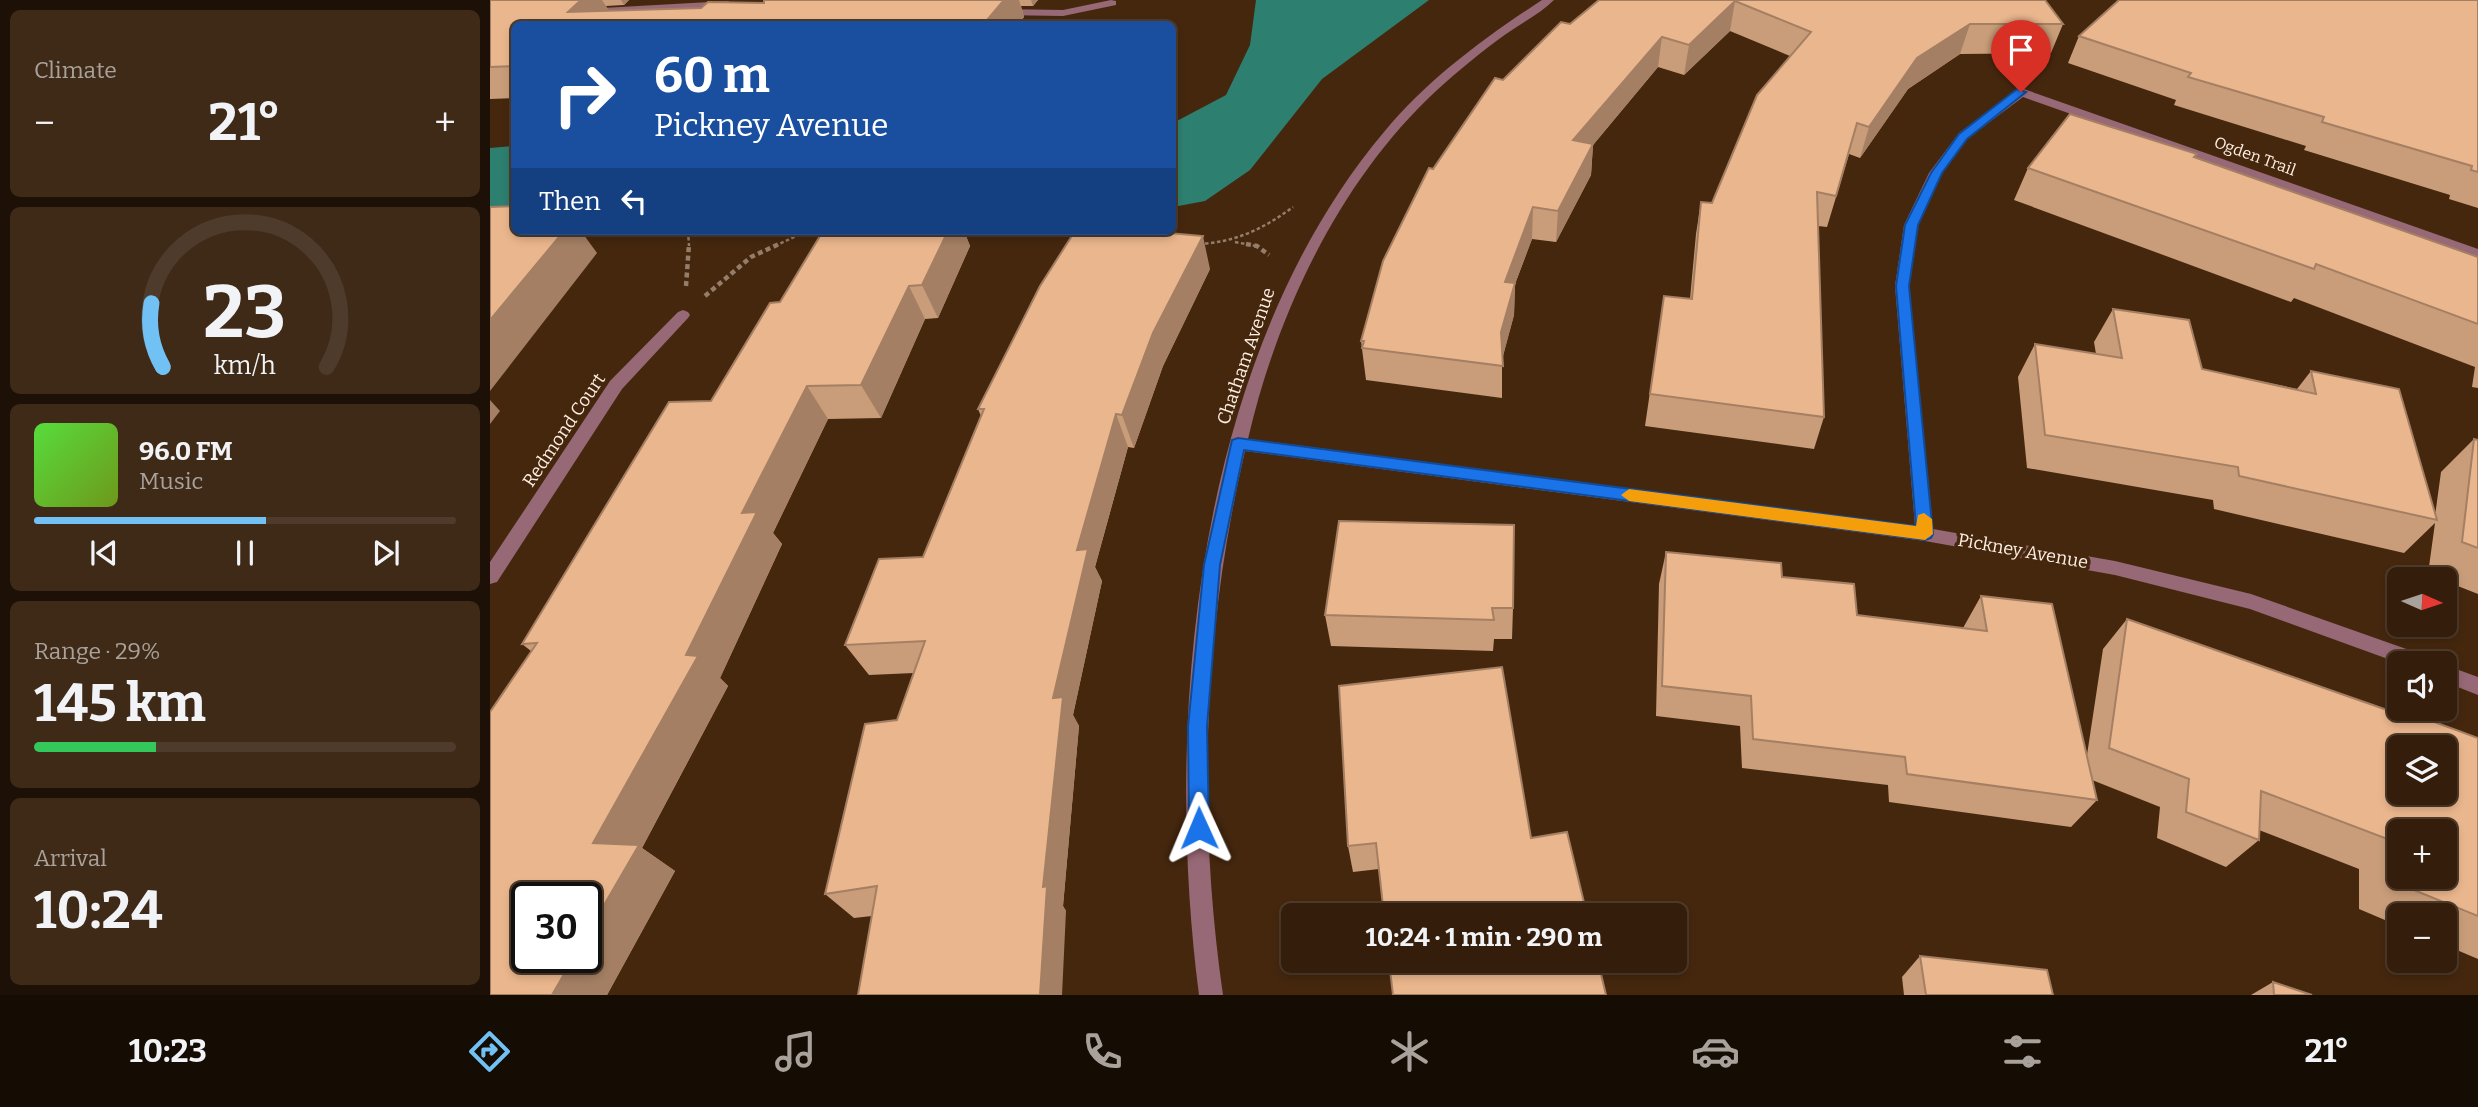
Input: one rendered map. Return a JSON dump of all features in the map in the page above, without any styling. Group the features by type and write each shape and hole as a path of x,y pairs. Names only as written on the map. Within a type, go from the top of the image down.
{"street":[{"name":"Chatham Avenue","path":"1211,995 1202,929 1197,727 1212,565 1238,444 1259,374 1291,291 1323,226 1370,156 1410,110 1454,68 1549,0"},
{"path":"987,11 1063,13 1112,3"},
{"path":"570,12 745,4"},
{"name":"Ogden Trail","path":"1925,534 1902,286 1912,225 1937,173 1963,136 2021,92 2478,254"},
{"name":"Redmond Court","path":"490,577 616,385 683,315"},
{"name":"Pickney Avenue","path":"1238,444 1925,534 2115,568 2251,602 2388,651"},
{"path":"2457,678 2478,686"}],"path":[{"path":"1232,241 1256,233 1293,207"},
{"path":"683,315 690,247 688,235"},
{"path":"683,315 751,257 798,235"},
{"path":"1190,243 1232,241 1257,246 1269,255"}],"water":[{"path":"1256,0 1429,0 1322,79 1250,170 1205,201 1176,206 1176,121 1226,95 1250,45"},
{"path":"511,146 511,212 490,215 490,148"}],"building":[{"path":"490,0 581,0 568,12 701,8 708,2 764,3 764,0 1004,0 987,20 1017,21 511,21 511,66 490,67"},
{"path":"1599,0 2045,0 2063,24 1970,24 1917,58 1869,127 1857,123 1836,196 1817,192 1824,417 1650,394 1664,296 1692,299 1701,202 1712,203 1757,95 1811,32 1735,1 1689,45 1662,37 1573,140 1593,144 1558,211 1533,207 1505,282 1515,283 1501,332 1503,366 1362,348 1364,341 1361,341 1383,261 1429,168 1433,169 1495,78 1503,80 1561,22 1570,24"},
{"path":"2119,0 2478,0 2478,172 2471,170 2472,166 2322,122 2324,117 2188,77 2191,73 2079,36"},
{"path":"2070,114 2197,154 2194,157 2478,257 2478,324 2316,264 2314,269 2028,168"},
{"path":"511,206 511,235 561,235 490,320 490,207"},
{"path":"1176,234 1203,236 1153,333 1122,415 1116,414 1077,550 1088,549 1053,698 1063,697 1043,887 1047,886 1040,995 858,995 877,886 825,894 865,724 897,720 925,641 845,645 879,559 923,557 984,409 978,409 1040,286 1072,235"},
{"path":"821,235 946,235 922,285 909,286 861,385 807,386 742,513 757,512 686,655 698,656 593,843 639,845 602,909 602,882 511,882 511,973 565,973 552,995 490,995 490,712 537,643 522,644 669,402 711,401 770,303 780,302"},
{"path":"2113,309 2189,320 2202,369 2316,394 2311,371 2399,389 2437,520 2239,476 2238,467 2045,435 2035,344 2122,358"},
{"path":"2474,439 2478,440 2478,548 2462,542"},
{"path":"1339,521 1514,525 1513,608 1492,608 1494,620 1325,615"},
{"path":"1666,552 1781,563 1782,577 1854,584 1857,615 1987,631 1981,596 2052,604 2097,800 1907,774 1905,757 1753,739 1751,696 1662,686"},
{"path":"2127,619 2387,710 2387,721 2432,721 2478,738 2478,916 2457,907 2457,903 2446,903 2411,889 2457,889 2457,819 2387,819 2387,839 2261,791 2259,840 2186,812 2189,779 2109,748"},
{"path":"1502,667 1531,838 1567,832 1584,903 1383,903 1376,843 1348,846 1339,686"},
{"path":"1920,956 2047,970 2053,995 1926,995"},
{"path":"1390,973 1601,973 1606,995 1393,995"},
{"path":"2273,982 2312,995 2274,995"}],"slow traffic":[{"path":"1629,495 1925,534 1924,519"}],"route":[{"path":"1199,828 1197,727 1212,565 1238,444 1925,534 1902,286 1912,225 1937,173 1963,136 2021,92"}]}
